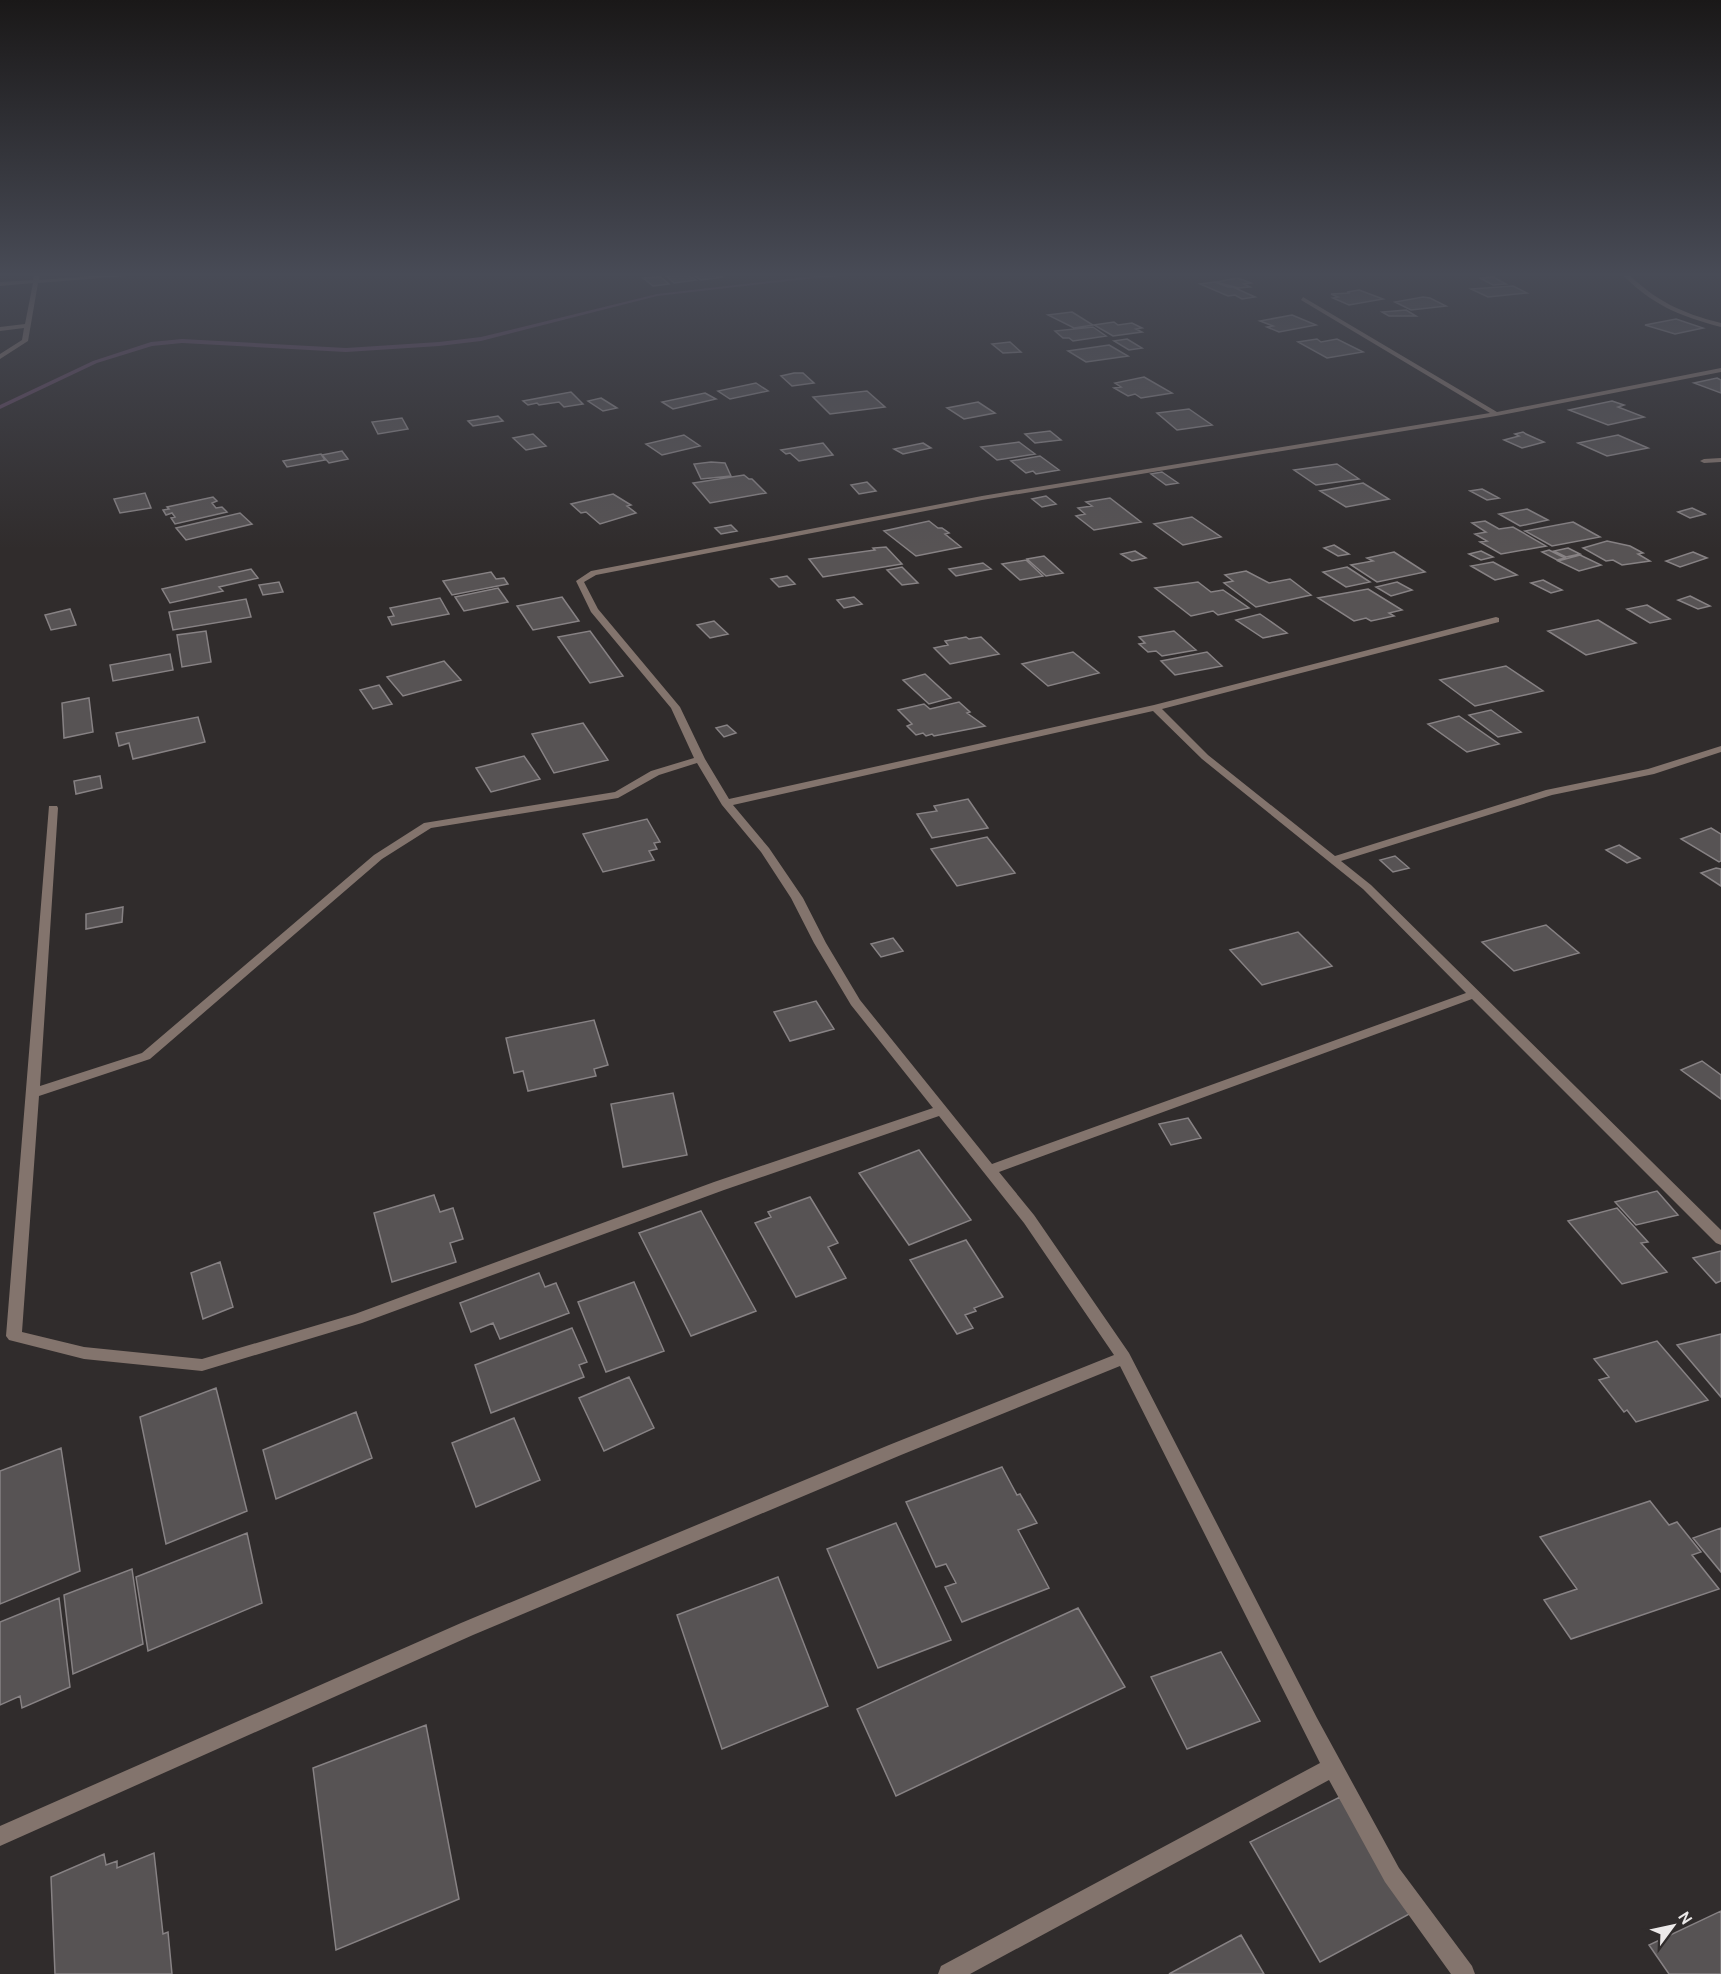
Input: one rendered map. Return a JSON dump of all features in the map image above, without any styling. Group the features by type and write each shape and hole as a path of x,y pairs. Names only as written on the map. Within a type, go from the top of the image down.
{"street":[{"path":"1412,364 1496,414"},
{"path":"1464,1974 1392,1875 1333,1767 1124,1358 1029,1219 855,1002 820,943 797,898 765,850 726,803 700,759 675,706 594,610 580,581 594,573 982,498 1496,414 1721,370"},
{"path":"1704,461 1721,460"},
{"path":"726,803 1155,708 1496,620"},
{"path":"1155,708 1205,757 1367,887 1721,1239"},
{"path":"1332,860 1550,792 1650,772 1721,749"},
{"path":"33,1093 146,1056 378,857 428,825 618,795 655,773 700,759"},
{"path":"53,808 14,1336 84,1353 202,1365 357,1319 719,1186 941,1110"},
{"path":"989,1170 1474,994"},
{"path":"0,1836 467,1629 895,1450 1124,1358"},
{"path":"949,1974 1333,1767"}],"building":[{"path":"803,373 814,383 792,386 781,376"},
{"path":"1144,377 1172,393 1141,398 1135,394 1128,396 1114,388 1121,387 1115,383"},
{"path":"1717,378 1721,380 1721,393 1694,383"},
{"path":"756,383 768,391 730,399 718,391"},
{"path":"867,391 885,407 830,414 813,397"},
{"path":"571,392 583,404 564,407 559,402 528,405 523,401"},
{"path":"705,393 716,399 673,409 662,402"},
{"path":"601,398 617,408 603,411 588,401"},
{"path":"1612,401 1624,405 1618,407 1644,417 1608,425 1569,410"},
{"path":"978,402 995,413 964,419 947,408"},
{"path":"1189,409 1212,425 1177,430 1157,413"},
{"path":"498,416 503,421 473,426 468,421"},
{"path":"402,418 408,429 378,434 372,422"},
{"path":"1050,431 1061,440 1035,443 1025,434"},
{"path":"1523,432 1544,442 1522,448 1504,440 1519,436 1515,434"},
{"path":"533,434 546,446 526,450 513,438"},
{"path":"684,435 700,446 662,455 646,444"},
{"path":"1618,435 1648,448 1607,456 1578,443"},
{"path":"1019,442 1035,454 997,460 981,447"},
{"path":"823,443 833,455 799,461 790,453 786,454 781,450"},
{"path":"923,443 931,448 903,454 894,449"},
{"path":"342,451 348,459 329,463 322,455"},
{"path":"321,454 325,460 287,467 283,461"},
{"path":"1040,456 1059,470 1036,474 1033,471 1026,473 1011,461"},
{"path":"725,463 731,476 701,479 694,464"},
{"path":"1337,464 1359,479 1316,485 1294,470"},
{"path":"1162,472 1178,483 1166,485 1151,474"},
{"path":"744,475 752,479 766,493 710,503 693,483"},
{"path":"867,482 876,491 859,494 851,485"},
{"path":"1363,483 1389,499 1346,507 1320,491"},
{"path":"1482,489 1499,498 1487,500 1470,491"},
{"path":"145,493 151,508 120,513 114,499"},
{"path":"613,494 631,505 627,506 636,513 600,524 586,512 581,513 571,504"},
{"path":"1046,496 1056,504 1042,507 1032,499"},
{"path":"213,497 217,501 212,503 216,508 222,507 227,512 175,524 171,518 175,517 172,513 166,515 163,510 169,509 167,507"},
{"path":"1110,498 1141,522 1094,530 1076,516 1085,514 1078,508 1092,506 1086,502"},
{"path":"1692,508 1705,514 1690,518 1678,512"},
{"path":"1527,509 1548,520 1520,526 1499,514"},
{"path":"240,513 252,524 186,540 176,528"},
{"path":"1192,517 1221,537 1183,545 1154,524"},
{"path":"929,521 949,533 945,534 961,547 916,556 884,531"},
{"path":"1485,521 1499,529 1513,527 1546,546 1501,554 1480,542 1487,541 1475,534 1486,532 1472,523"},
{"path":"1573,522 1600,537 1552,546 1525,531"},
{"path":"731,525 737,531 721,534 715,528"},
{"path":"1607,541 1630,546 1643,553 1638,554 1650,561 1622,565 1613,560 1606,561 1583,548"},
{"path":"1334,545 1349,554 1338,556 1324,548"},
{"path":"886,547 902,564 823,577 809,559 875,550 873,548"},
{"path":"1568,548 1580,554 1566,557 1554,551"},
{"path":"1549,550 1565,558 1557,560 1542,552"},
{"path":"1135,551 1146,558 1132,561 1121,554"},
{"path":"1481,551 1493,557 1481,560 1469,554"},
{"path":"1394,552 1425,572 1377,582 1351,565 1373,561 1367,558"},
{"path":"1693,552 1707,558 1680,567 1666,561"},
{"path":"1580,555 1601,565 1579,571 1558,561"},
{"path":"1044,556 1063,573 1046,576 1027,559"},
{"path":"1026,560 1043,576 1020,580 1002,564"},
{"path":"1493,562 1517,575 1495,580 1471,566"},
{"path":"983,563 991,569 956,576 949,569"},
{"path":"902,567 918,583 902,585 887,570"},
{"path":"1347,567 1370,582 1346,587 1323,572"},
{"path":"251,569 258,578 219,587 223,591 170,603 162,589"},
{"path":"1246,571 1269,583 1290,579 1311,595 1256,607 1224,583 1233,581 1225,575"},
{"path":"491,572 496,579 504,578 508,584 452,595 443,581"},
{"path":"787,576 795,584 779,587 771,579"},
{"path":"1543,580 1562,590 1551,593 1531,583"},
{"path":"279,582 283,592 263,595 259,585"},
{"path":"1198,582 1211,592 1223,590 1249,608 1218,615 1213,611 1191,616 1155,588"},
{"path":"1397,582 1412,590 1391,596 1376,587"},
{"path":"498,588 508,602 464,611 455,597"},
{"path":"1368,589 1402,610 1389,613 1394,616 1371,621 1366,618 1354,621 1318,598"},
{"path":"1690,596 1710,606 1698,609 1678,600"},
{"path":"562,597 579,621 533,630 517,606"},
{"path":"854,597 862,604 844,608 837,600"},
{"path":"440,598 449,614 392,625 388,617 394,616 390,608"},
{"path":"246,599 251,617 173,630 169,612"},
{"path":"1647,605 1670,619 1650,623 1627,609"},
{"path":"70,609 76,625 51,630 45,615"},
{"path":"1260,614 1287,633 1263,638 1236,620"},
{"path":"1598,620 1636,643 1586,655 1548,631"},
{"path":"714,621 728,634 710,638 697,625"},
{"path":"206,631 211,662 182,667 177,635"},
{"path":"590,631 623,676 590,683 558,637"},
{"path":"1174,631 1196,650 1162,656 1156,651 1148,652 1139,644 1145,643 1139,637"},
{"path":"966,637 969,639 981,637 999,654 950,664 934,648 948,645 945,641"},
{"path":"1073,652 1099,673 1048,686 1022,664"},
{"path":"1207,652 1222,666 1175,675 1161,661"},
{"path":"170,654 173,670 113,681 110,665"},
{"path":"444,661 461,680 403,696 387,677"},
{"path":"1506,666 1543,691 1475,706 1440,680"},
{"path":"925,674 951,698 929,704 903,680"},
{"path":"379,685 392,704 373,709 360,690"},
{"path":"89,698 93,732 64,738 62,703"},
{"path":"959,702 970,712 967,713 985,726 934,736 932,734 926,736 923,733 916,735 907,726 912,724 898,710 924,704 930,709"},
{"path":"1491,710 1521,732 1498,737 1469,715"},
{"path":"1459,716 1499,744 1467,752 1428,724"},
{"path":"198,717 205,742 133,759 129,743 119,746 116,733"},
{"path":"583,723 608,760 554,773 532,734"},
{"path":"727,725 736,733 724,737 716,728"},
{"path":"524,756 540,779 491,792 476,768"},
{"path":"100,776 102,788 76,794 74,781"},
{"path":"968,799 988,828 932,838 917,814 937,811 934,806"},
{"path":"647,819 660,842 654,843 657,849 649,851 654,860 603,872 583,834"},
{"path":"1711,828 1721,834 1721,861 1719,862 1681,839"},
{"path":"987,837 1015,873 957,886 931,849"},
{"path":"1619,845 1640,858 1627,863 1606,850"},
{"path":"1395,856 1409,868 1393,872 1380,860"},
{"path":"1716,868 1721,869 1721,886 1701,873"},
{"path":"123,907 122,922 86,929 86,914"},
{"path":"1546,925 1579,953 1514,971 1482,942"},
{"path":"1298,932 1332,966 1262,985 1230,950"},
{"path":"893,938 903,951 881,957 871,944"},
{"path":"816,1001 834,1029 790,1041 774,1012"},
{"path":"594,1020 608,1065 594,1069 596,1076 528,1091 523,1071 514,1073 506,1038"},
{"path":"1702,1061 1721,1075 1721,1099 1681,1070"},
{"path":"673,1093 687,1155 623,1167 611,1104"},
{"path":"1188,1118 1201,1138 1171,1145 1159,1124"},
{"path":"919,1150 971,1220 909,1245 859,1173"},
{"path":"1657,1191 1678,1215 1636,1225 1615,1202"},
{"path":"434,1195 440,1212 453,1208 463,1239 450,1243 456,1262 392,1282 374,1213"},
{"path":"810,1197 838,1243 828,1247 846,1278 796,1297 755,1223 771,1217 768,1212"},
{"path":"1617,1208 1648,1242 1641,1243 1667,1272 1622,1284 1568,1221"},
{"path":"701,1211 756,1311 691,1336 639,1233"},
{"path":"966,1240 1003,1297 974,1308 976,1311 965,1315 973,1328 957,1334 910,1260"},
{"path":"1721,1251 1721,1281 1716,1283 1693,1258"},
{"path":"220,1262 233,1307 203,1319 191,1273"},
{"path":"539,1273 545,1287 556,1283 569,1313 500,1339 493,1323 471,1332 460,1303"},
{"path":"634,1282 664,1351 606,1372 578,1302"},
{"path":"572,1328 587,1362 579,1365 584,1377 491,1413 475,1365"},
{"path":"1721,1334 1721,1397 1677,1345"},
{"path":"1657,1341 1708,1400 1636,1422 1627,1410 1624,1412 1599,1380 1609,1377 1594,1359"},
{"path":"629,1377 654,1428 604,1451 579,1398"},
{"path":"216,1388 247,1511 166,1544 140,1417"},
{"path":"356,1412 372,1458 276,1499 263,1450"},
{"path":"514,1418 540,1480 476,1507 452,1443"},
{"path":"61,1448 80,1571 0,1604 0,1471"},
{"path":"1002,1467 1017,1495 1020,1494 1037,1523 1018,1530 1049,1588 962,1622 945,1587 956,1583 946,1564 936,1567 906,1502"},
{"path":"1650,1501 1669,1525 1677,1522 1701,1552 1692,1555 1719,1589 1571,1639 1544,1600 1577,1589 1540,1537"},
{"path":"896,1523 951,1640 878,1668 827,1549"},
{"path":"1721,1528 1721,1572 1693,1538"},
{"path":"247,1533 262,1603 148,1651 136,1577"},
{"path":"132,1569 143,1644 73,1674 64,1595"},
{"path":"778,1577 828,1706 722,1749 677,1615"},
{"path":"59,1598 70,1687 22,1708 20,1696 0,1705 0,1622"},
{"path":"1078,1608 1125,1687 896,1796 857,1709"},
{"path":"1221,1652 1260,1721 1187,1749 1151,1677"},
{"path":"426,1725 459,1899 336,1950 313,1768"},
{"path":"1340,1797 1413,1912 1320,1962 1250,1842"},
{"path":"154,1853 163,1934 168,1932 172,1974 55,1974 51,1877 104,1854 106,1865 117,1861 117,1868"},
{"path":"1721,1911 1721,1974 1669,1974 1649,1945"},
{"path":"1241,1935 1264,1974 1169,1974"}],"waterway":[{"path":"0,407 91,364"}]}
